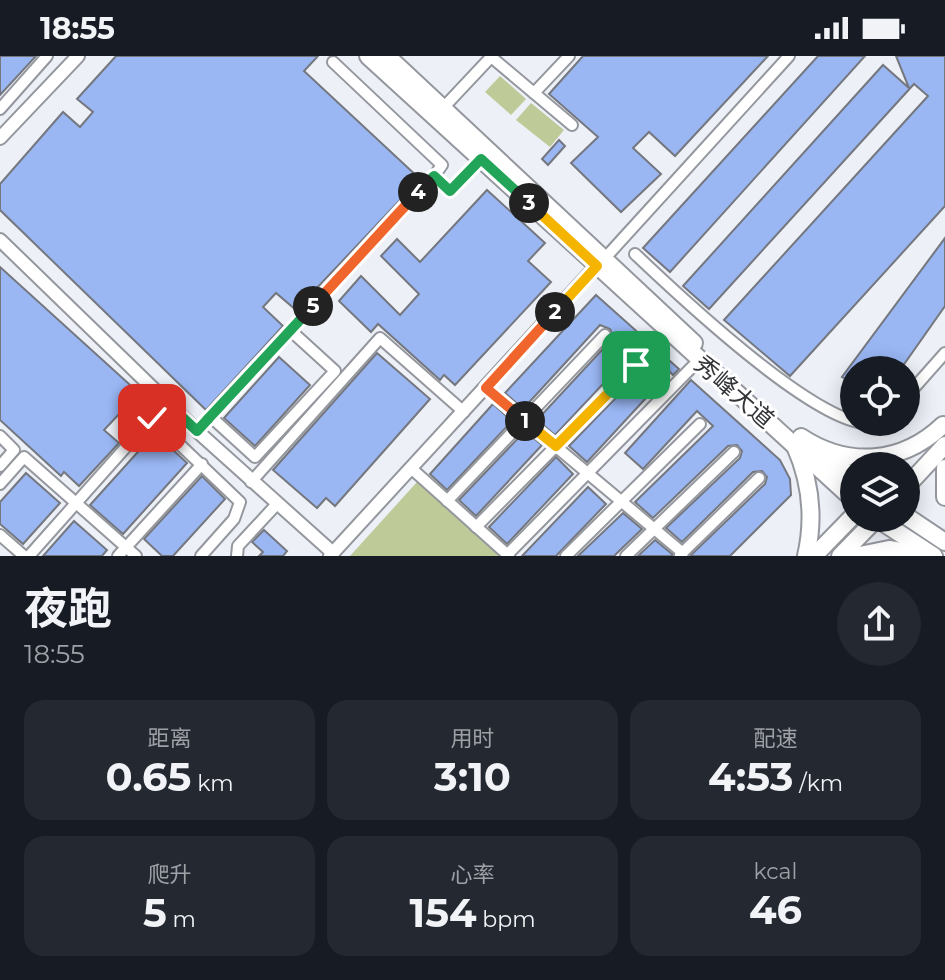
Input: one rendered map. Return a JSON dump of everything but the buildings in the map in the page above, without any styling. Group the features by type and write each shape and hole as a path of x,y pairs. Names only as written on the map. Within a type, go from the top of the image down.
{"main road":[{"name":"秀峰大道","path":"368,56 481,159 710,358 840,486"},
{"name":"秀峰大道","path":"387,56 444,107 698,361 798,442 840,469"},
{"path":"798,442 834,454 872,459 911,449 944,424"},
{"path":"915,452 944,424"},
{"path":"798,442 811,503 806,556"},
{"path":"920,472 945,445"},
{"path":"945,468 945,497"},
{"path":"920,525 945,542"},
{"path":"814,556 840,529"},
{"path":"840,556 863,532"},
{"path":"897,532 932,556"},
{"path":"855,556 889,549 932,556"}],"street":[{"path":"0,109 47,56"},
{"path":"0,138 78,56"},
{"path":"444,107 491,56 572,125"},
{"path":"534,93 569,56"},
{"path":"0,240 166,402 332,554 789,56"},
{"path":"197,431 442,165 333,62"},
{"path":"434,176 450,191 481,159"},
{"path":"635,254 751,357 804,396 840,415"},
{"path":"210,416 255,457 335,371 290,330"},
{"path":"447,501 605,335"},
{"path":"251,482 380,338 464,412"},
{"path":"920,381 945,353"},
{"path":"412,469 508,556 698,361"},
{"path":"476,527 636,365"},
{"path":"486,388 681,554 759,478"},
{"path":"0,535 26,556 166,402"},
{"path":"152,418 236,494 240,510 201,556"},
{"path":"566,556 700,424"},
{"path":"0,436 14,450 0,466"},
{"path":"626,556 734,452"},
{"path":"0,484 24,457 76,503 122,552 136,556"},
{"path":"122,552 202,464"},
{"path":"237,556 238,546 276,505"}],"green space":[{"path":"500,76 526,99 511,115 485,92"},
{"path":"531,103 564,130 550,147 516,120"},
{"path":"417,482 499,556 350,556"}],"route":[{"path":"152,418 166,402 197,431 434,176 450,191 481,159 597,266 486,388 556,446 636,365"}]}
